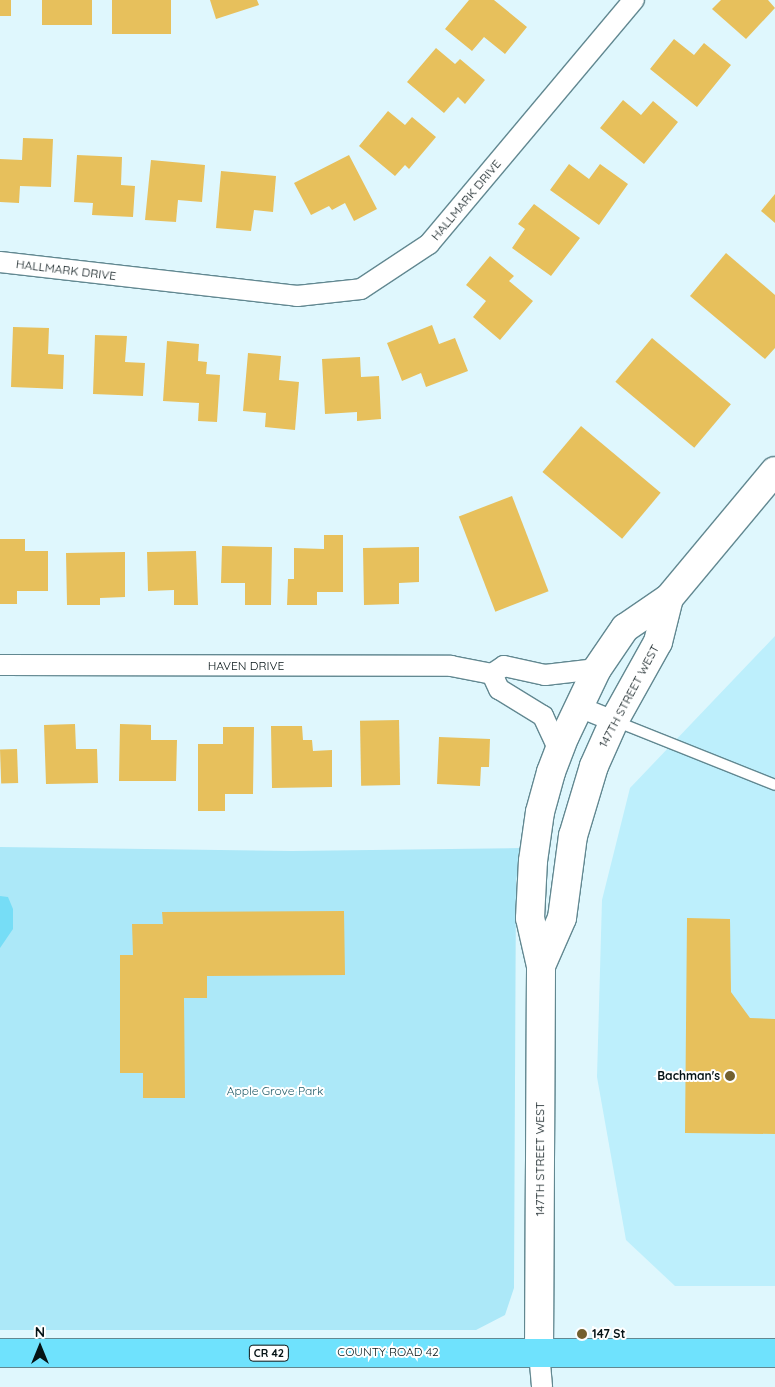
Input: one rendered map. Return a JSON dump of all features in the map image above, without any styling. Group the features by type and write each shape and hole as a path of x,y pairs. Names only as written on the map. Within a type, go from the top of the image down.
{"highway":[{"name":"COUNTY ROAD 42","path":"0,1353 775,1353"}],"street":[{"name":"HALLMARK DRIVE","path":"0,262 297,296 361,289 429,244 634,0"},
{"name":"147TH STREET WEST","path":"538,1352 541,966 530,918 533,861 540,812 559,751 579,707 597,669 625,628 669,598 775,471"},
{"name":"147TH STREET WEST","path":"541,966 562,918 573,836 594,766 614,721 658,642 669,598"},
{"name":"HAVEN DRIVE","path":"0,665 451,666 492,674 504,666 545,674 597,669"},
{"path":"492,674 499,688 543,716 559,751"},
{"path":"579,707 614,721"},
{"path":"538,1352 542,1387"}],"lane":[{"path":"614,721 775,785"}],"shaded area":[{"path":"775,636 775,1286 675,1286 626,1240 597,1077 602,900 630,788"},
{"path":"0,896 8,897 13,909 13,929 0,948"}],"green space":[{"name":"Apple Grove Park","path":"0,847 292,851 522,848 516,881 514,1288 505,1315 476,1330 0,1330"}],"building":[{"path":"0,0 11,0 11,16 0,16"},
{"path":"42,0 92,0 92,25 42,25"},
{"path":"112,0 171,0 171,34 112,34"},
{"path":"210,0 257,0 259,5 216,19"},
{"path":"469,0 494,0 527,27 505,54 484,37 472,51 445,29"},
{"path":"721,0 768,0 775,8 746,39 712,9"},
{"path":"674,39 694,55 704,43 731,65 697,107 650,69"},
{"path":"436,48 455,64 460,59 485,80 465,104 458,97 444,113 407,82"},
{"path":"623,100 641,115 653,101 678,122 644,164 600,128"},
{"path":"388,111 405,125 412,117 436,137 409,169 405,165 395,176 359,146"},
{"path":"23,138 53,139 51,187 20,186 19,203 0,202 0,159 22,160"},
{"path":"77,155 122,157 121,185 135,186 133,217 92,215 93,203 74,202"},
{"path":"349,155 377,209 354,221 345,203 332,210 329,206 311,215 294,183"},
{"path":"151,160 205,165 202,202 178,200 176,222 145,220"},
{"path":"569,164 589,179 600,164 628,184 599,225 550,190"},
{"path":"221,171 276,176 273,212 254,210 251,231 216,228"},
{"path":"775,194 775,223 761,211"},
{"path":"534,204 580,238 551,276 512,248 525,229 518,224"},
{"path":"726,253 775,295 775,348 765,359 690,296"},
{"path":"490,256 514,276 509,281 533,301 500,340 473,317 486,301 466,285"},
{"path":"432,325 439,344 455,338 468,371 426,387 421,373 402,381 387,343"},
{"path":"13,327 49,328 48,354 64,355 63,389 11,387"},
{"path":"95,335 127,336 125,362 145,363 143,396 93,394"},
{"path":"652,338 731,404 694,448 615,382"},
{"path":"167,341 199,344 198,361 207,362 206,374 220,375 217,422 198,421 199,403 163,401"},
{"path":"248,353 281,356 279,380 299,382 295,430 265,427 266,413 243,411"},
{"path":"360,357 361,377 379,376 381,419 357,421 357,412 325,414 322,359"},
{"path":"581,426 661,493 622,539 542,472"},
{"path":"512,496 549,591 495,612 459,516"},
{"path":"324,535 343,535 343,592 317,592 317,605 287,605 288,579 294,579 294,548 324,549"},
{"path":"0,539 25,539 25,551 48,551 48,591 17,591 17,604 0,604"},
{"path":"222,546 272,547 271,605 245,605 245,583 221,583"},
{"path":"419,547 419,582 399,583 399,604 364,605 363,548"},
{"path":"196,551 198,605 174,605 174,590 148,591 147,552"},
{"path":"125,552 125,597 100,598 100,605 67,605 66,553"},
{"path":"399,720 400,785 361,786 360,721"},
{"path":"75,724 76,749 97,749 98,783 46,784 44,725"},
{"path":"120,724 151,725 151,740 177,740 176,781 119,781"},
{"path":"271,726 302,726 303,740 312,740 313,751 332,750 332,787 272,788"},
{"path":"223,727 254,727 253,794 225,794 225,811 198,811 198,744 223,744"},
{"path":"439,737 490,739 489,767 481,767 480,786 437,784"},
{"path":"17,749 18,783 1,784 0,750"},
{"path":"344,911 345,975 207,976 207,998 184,998 185,1098 143,1098 143,1073 120,1073 120,955 133,955 132,924 163,924 162,912"},
{"name":"Bachman's","path":"687,918 730,919 731,992 750,1018 775,1019 775,1134 685,1133"}],"place":[{"name":"Bachman's","path":"730,1076"},
{"name":"147 St","path":"582,1334"}]}
